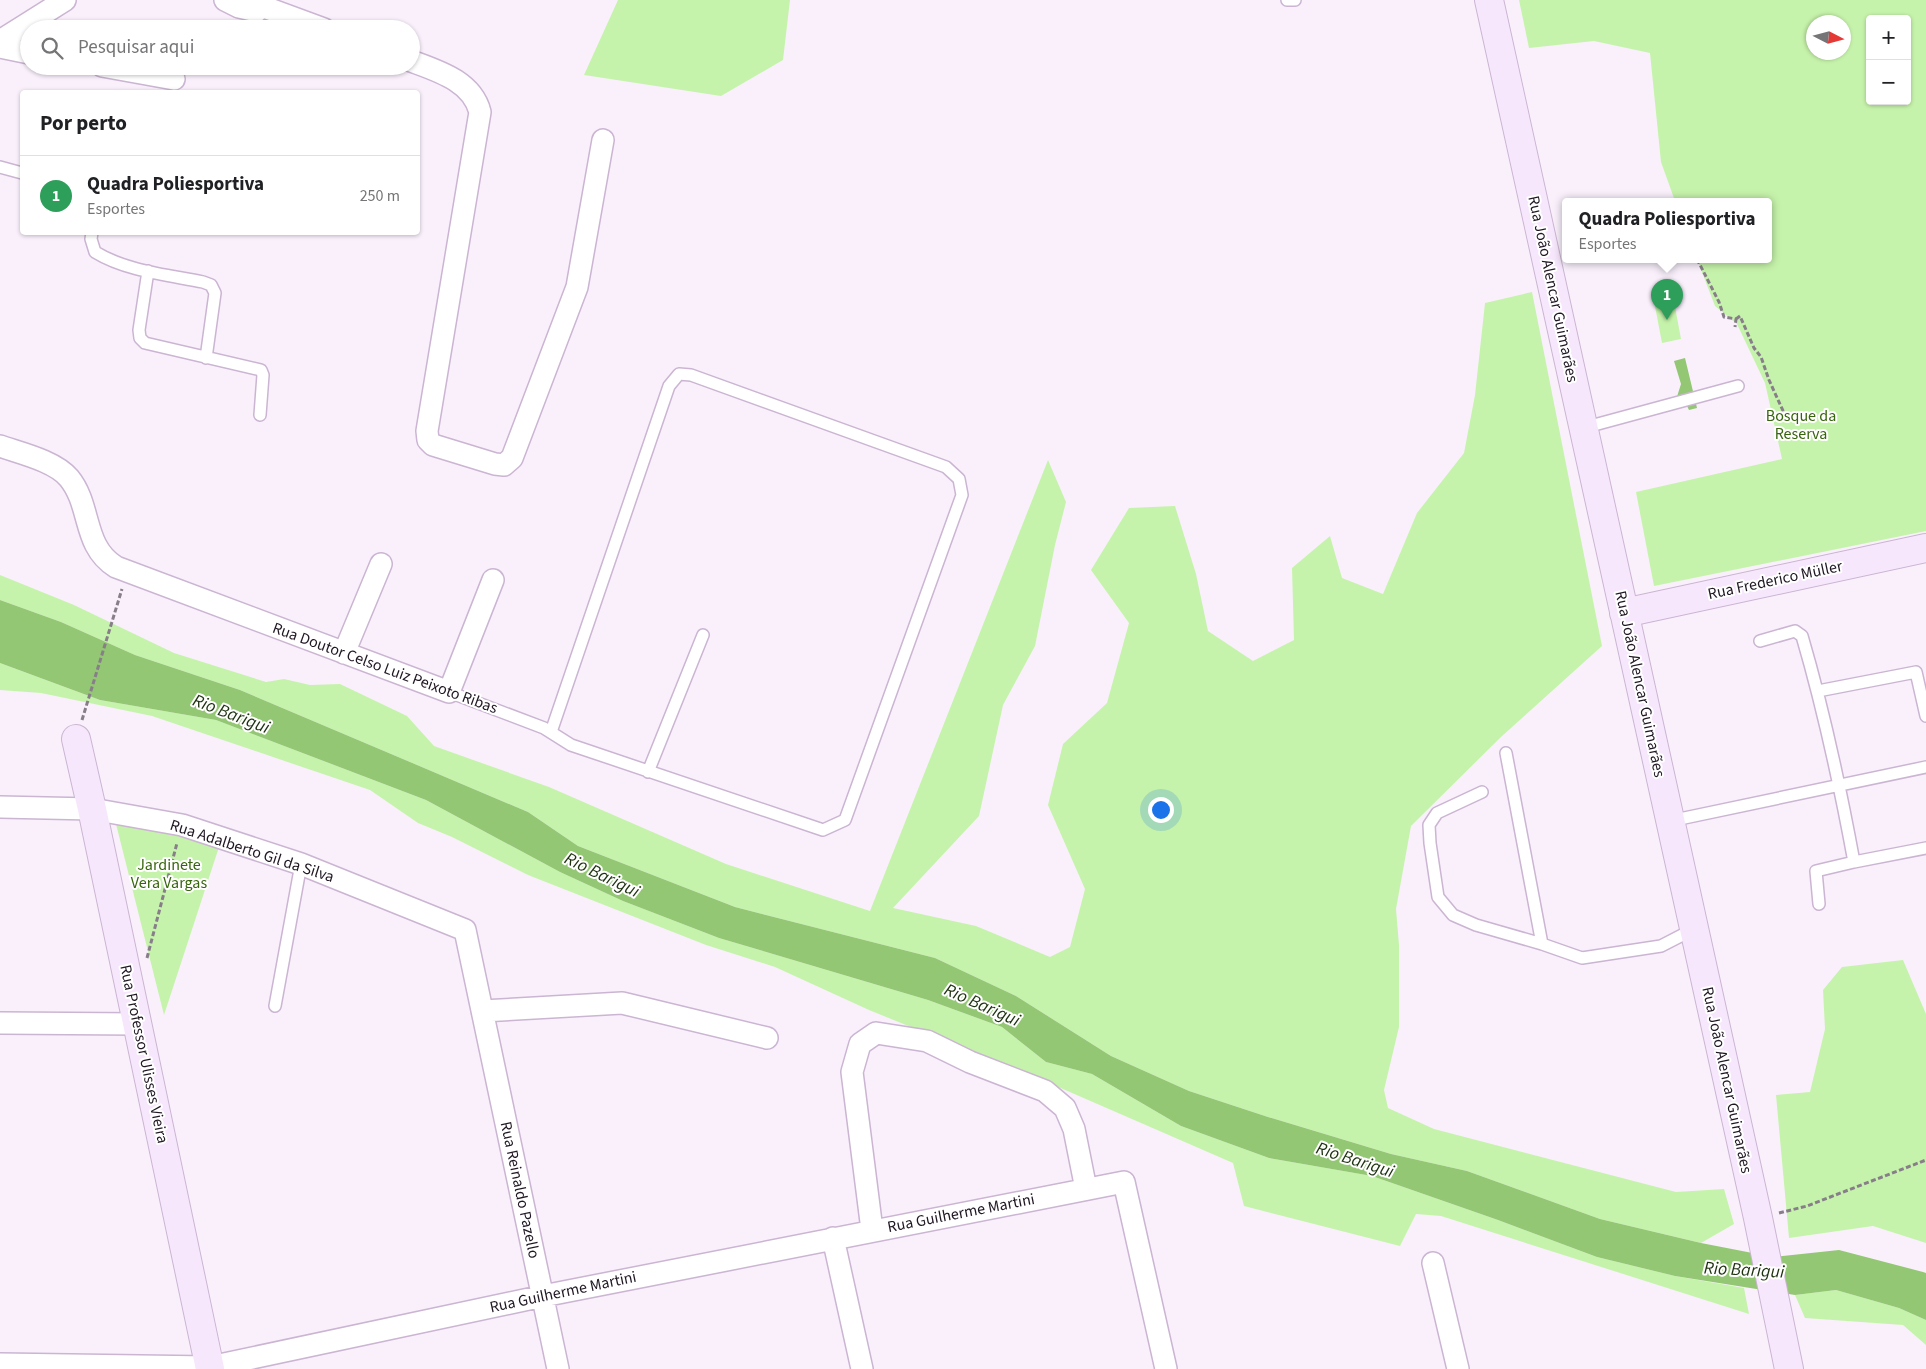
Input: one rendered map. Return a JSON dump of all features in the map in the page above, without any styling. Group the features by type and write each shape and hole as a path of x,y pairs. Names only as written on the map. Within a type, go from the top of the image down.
{"main road":[{"name":"Rua João Alencar Guimarães","path":"1489,0 1758,1218 1789,1369"},
{"name":"Rua Frederico Müller","path":"1624,613 1926,548"},
{"name":"Rua Professor Ulisses Vieira","path":"80,728 92,809 210,1368"}],"street":[{"path":"33,20 65,0"},
{"path":"225,0 239,7 254,11 280,12"},
{"path":"245,0 301,20"},
{"path":"0,41 20,28"},
{"path":"0,47 20,51"},
{"path":"420,64 442,72 469,91 477,101 480,112 427,430 428,440 433,445 495,464 504,465 512,458 576,287 603,140"},
{"path":"148,75 174,80"},
{"name":"Rua Doutor Celso Luiz Peixoto Ribas","path":"0,446 52,465 68,477 77,492 98,552 107,561 127,572 449,692"},
{"path":"344,653 381,564"},
{"path":"449,692 493,580"},
{"name":"Rua Adalberto Gil da Silva","path":"0,807 92,809 182,826 301,864 465,930"},
{"name":"Rua Reinaldo Pazello","path":"465,930 558,1369"},
{"path":"482,1011 622,1004 767,1038"},
{"path":"0,1023 138,1024"},
{"path":"872,1230 852,1072 860,1044 876,1033 927,1041 970,1062 1045,1091 1065,1108 1074,1129 1086,1189"},
{"name":"Rua Guilherme Martini","path":"0,1364 210,1368 543,1296 1124,1182 1166,1369"},
{"path":"833,1238 862,1369"},
{"path":"1433,1262 1458,1369"}],"lane":[{"path":"1287,0 1295,0"},
{"path":"0,166 20,172"},
{"path":"92,235 95,252 107,260 211,285 215,293 206,358"},
{"path":"148,271 139,330 140,338 145,343 261,370 263,376 260,415"},
{"name":"Rua Doutor Celso Luiz Peixoto Ribas","path":"449,692 544,728 571,745 823,830 845,820 962,495 959,479 946,467 691,375 679,374 669,386 551,732"},
{"path":"1583,428 1738,386"},
{"path":"1760,641 1795,631 1802,636 1818,691 1840,786 1854,862"},
{"path":"648,772 703,634"},
{"path":"1818,691 1921,671 1926,716"},
{"path":"1506,753 1542,944"},
{"path":"1670,821 1926,767"},
{"path":"1482,792 1437,813 1429,825 1438,897 1454,915 1476,925 1582,958 1661,946 1694,929"},
{"path":"1819,904 1816,871 1926,848"},
{"path":"275,1006 301,864"}],"path":[{"path":"1700,263 1719,302 1724,317 1736,319 1740,316 1754,348 1761,357 1784,413"},
{"path":"1735,327 1736,319"},
{"path":"80,728 127,572"},
{"path":"146,959 182,826"},
{"path":"1758,1218 1807,1206 1926,1160"}],"green space":[{"path":"618,0 790,0 783,60 721,96 584,75"},
{"name":"Bosque da Reserva","path":"1519,0 1926,0 1926,531 1654,586 1636,492 1782,459 1765,383 1737,324 1715,306 1699,263 1772,263 1772,198 1674,198 1661,162 1650,53 1594,41 1529,48"},
{"path":"1532,292 1602,646 1501,737 1411,826 1396,909 1399,945 1399,1027 1384,1090 1388,1108 1434,1129 1676,1192 1724,1189 1734,1224 1701,1243 1600,1219 1467,1171 1391,1154 1189,1091 1111,1056 1016,996 935,958 735,907 578,846 528,812 240,690 135,655 61,622 0,600 0,575 74,605 174,653 266,682 284,679 310,685 340,684 407,716 434,746 549,787 726,864 870,911 1048,460 1066,502 1055,545 1035,646 1003,705 979,816 893,908 976,926 1050,957 1070,947 1085,889 1048,805 1063,744 1107,703 1129,623 1091,570 1129,508 1175,506 1196,574 1208,631 1253,661 1294,640 1292,568 1330,536 1342,578 1383,594 1417,513 1464,453 1475,395 1485,303"},
{"path":"1673,296 1681,339 1662,343 1654,301"},
{"path":"0,663 100,700 216,720 426,800 560,872 623,901 719,938 928,1000 1002,1027 1046,1062 1092,1074 1181,1126 1269,1158 1372,1176 1597,1257 1675,1276 1744,1288 1749,1314 1441,1216 1416,1214 1400,1246 1244,1206 1233,1163 1056,1086 869,1010 775,967 706,945 528,875 452,837 418,823 370,790 152,716 41,693 0,690"},
{"name":"Jardinete Vera Vargas","path":"116,824 220,844 164,1015"},
{"path":"1903,960 1926,1014 1926,1243 1873,1226 1789,1238 1776,1095 1810,1092 1825,1029 1823,990 1842,967"},
{"path":"1836,1290 1899,1308 1926,1320 1926,1345 1903,1325 1805,1318 1795,1295"}],"water":[{"path":"1685,358 1697,408 1689,410 1687,406 1675,403 1681,384 1674,361"},
{"name":"Rio Barigui","path":"0,600 61,622 135,655 240,690 528,812 578,846 735,907 935,958 1016,996 1111,1056 1189,1091 1391,1154 1467,1171 1600,1219 1701,1243 1773,1257 1839,1250 1926,1273 1926,1320 1899,1308 1836,1290 1795,1295 1675,1276 1597,1257 1372,1176 1269,1158 1181,1126 1092,1074 1046,1062 1002,1027 928,1000 719,938 623,901 560,872 426,800 216,720 100,700 0,663"}],"place":[{"name":"Quadra Poliesportiva","path":"1667,320"}]}
